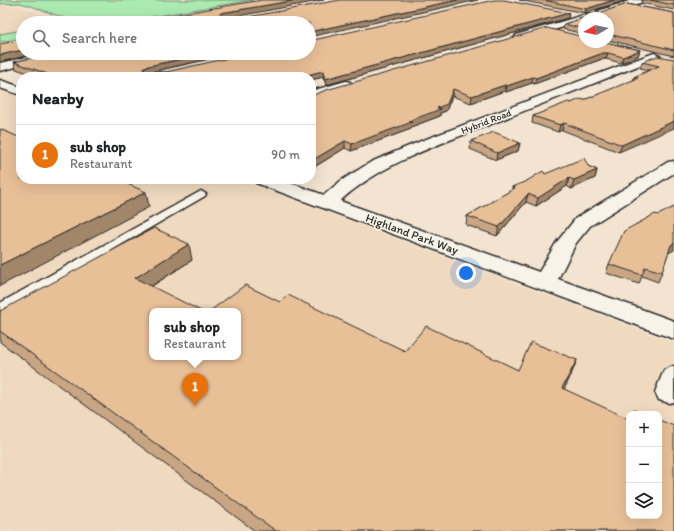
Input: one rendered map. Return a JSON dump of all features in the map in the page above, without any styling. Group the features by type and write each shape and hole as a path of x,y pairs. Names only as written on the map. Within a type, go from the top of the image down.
{"street":[{"path":"604,12 640,0"},
{"path":"627,5 647,9"},
{"path":"562,13 578,16"},
{"path":"507,40 578,20"},
{"path":"546,29 569,35"},
{"name":"Hybrid Road","path":"326,202 348,184 377,166 427,144 661,57 633,51"},
{"path":"0,67 30,60"},
{"path":"316,94 356,83"},
{"path":"0,84 16,89"},
{"path":"545,282 563,245 573,231 583,222 674,166"},
{"name":"Highland Park Way","path":"276,184 674,330"}],"lane":[{"path":"0,309 201,194"}],"shaded area":[{"path":"0,6 19,6 46,16 16,16 16,31 0,34"},
{"path":"0,90 16,96 16,184 250,184 674,343 674,531 0,531"}],"green space":[{"path":"0,0 253,0 156,16 58,16 20,3 0,4"},
{"path":"16,31 16,39 0,42 0,34"}],"building":[{"path":"262,0 297,0 221,13 217,16 167,16"},
{"path":"340,0 457,0 316,30 316,16 253,16"},
{"path":"494,0 504,0 569,13 325,79 323,71 316,73 166,72 220,60 316,60 316,39"},
{"path":"543,0 614,0 586,9"},
{"path":"649,0 674,0 674,5"},
{"path":"627,4 674,13 674,50 614,35 614,12 602,12"},
{"path":"578,20 578,28 564,24"},
{"path":"547,28 578,36 578,48 614,48 614,44 640,50 623,57 603,53 536,78 533,77 472,96 453,89 447,104 437,108 441,109 409,121 412,122 352,144 345,141 316,158 316,94"},
{"path":"16,41 16,52 0,55 0,44"},
{"path":"657,56 674,59 674,121 622,145 564,123 560,125 533,116 568,102 571,103 580,99 584,100 638,78 634,77 659,66 642,62"},
{"path":"23,60 176,60 144,67 143,72 42,72 14,62"},
{"path":"0,129 16,136 16,184 128,184 146,192 0,265"},
{"path":"494,132 520,143 497,153 471,141"},
{"path":"584,158 588,166 597,170 574,180 569,178 538,198 528,194 499,227 467,216 515,188 512,187 525,182 543,171 545,174"},
{"path":"674,207 674,243 671,245 662,272 645,267 642,275 609,264 624,231 655,214 658,215"},
{"path":"154,228 189,244 135,278 195,308 149,308 149,360 241,360 241,308 214,308 245,285 280,302 288,295 405,351 426,326 518,370 531,342 577,360 562,388 626,418 626,519 662,519 662,421 674,426 674,531 276,531 0,331 0,311"}],"place":[{"name":"sub shop","path":"195,406"}]}
